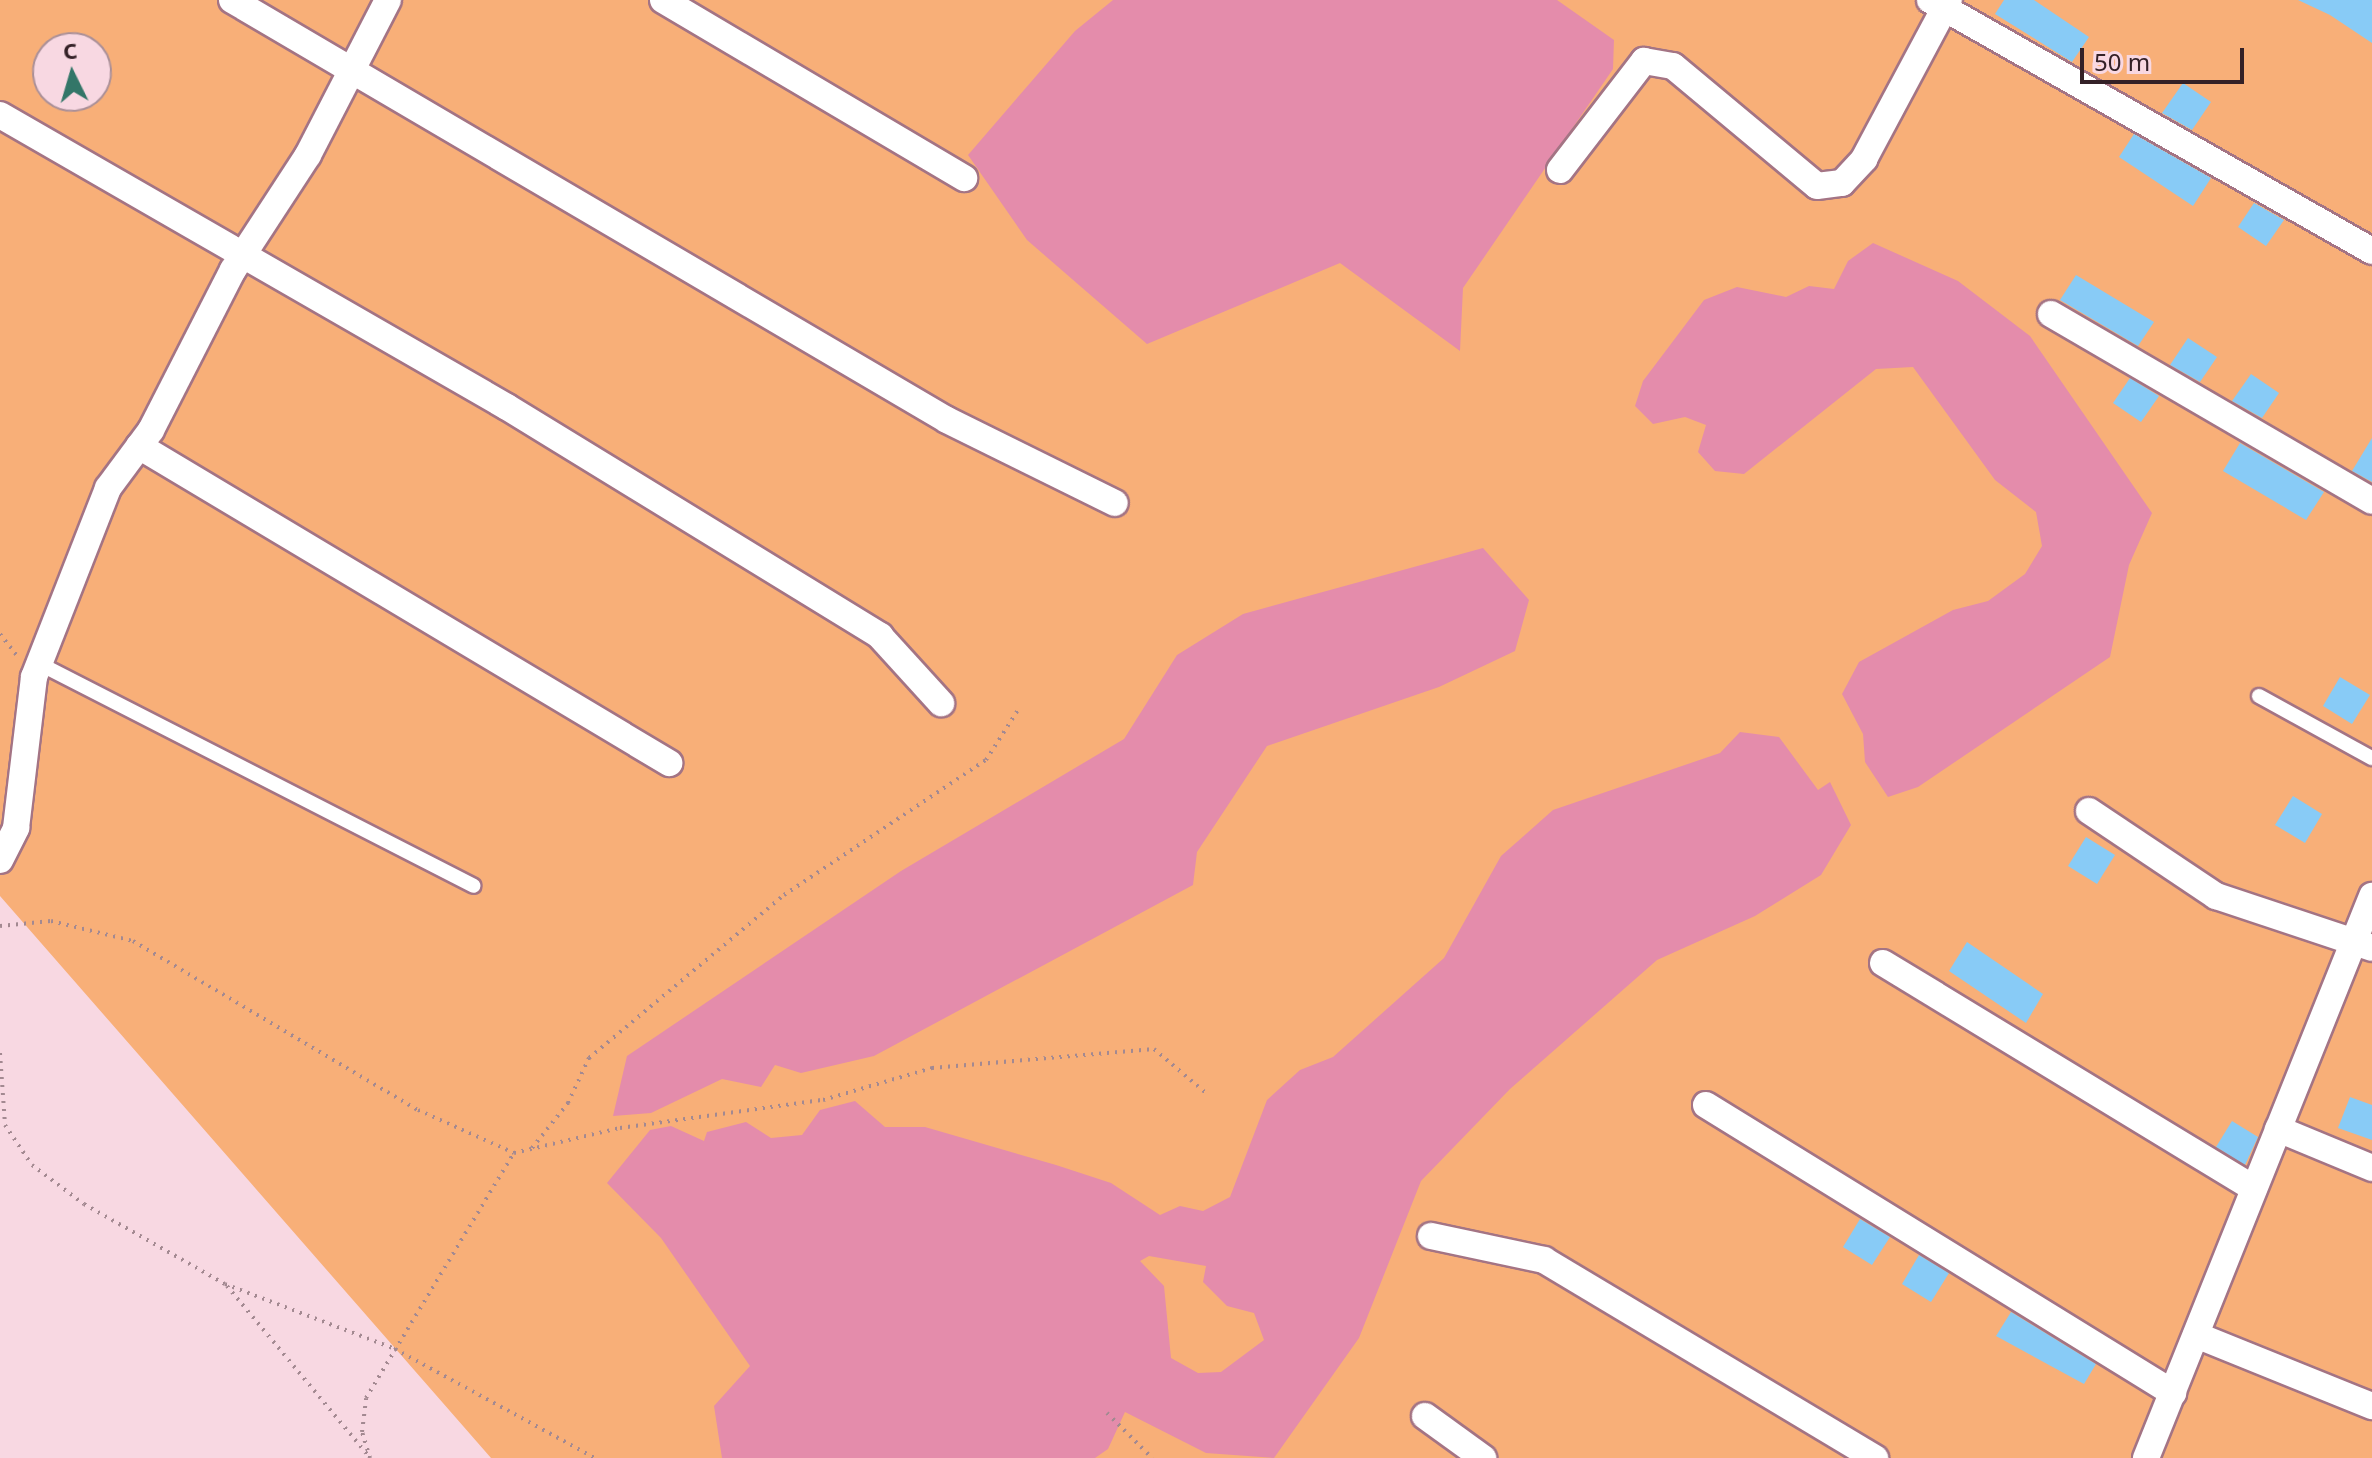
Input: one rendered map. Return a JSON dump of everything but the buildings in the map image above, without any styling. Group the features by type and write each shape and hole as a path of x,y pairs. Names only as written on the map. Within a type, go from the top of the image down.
{"street":[{"path":"232,0 947,420 1115,503"},
{"path":"0,860 16,828 40,664 108,488 139,446 241,258 308,155 348,69 388,0"},
{"path":"663,0 964,178"},
{"path":"1560,170 1644,61 1673,66 1817,186 1842,183 1864,159 1941,3 2372,251"},
{"path":"0,115 241,258 507,407 880,636 941,703"},
{"path":"2051,314 2372,501"},
{"path":"139,446 669,763"},
{"path":"2089,811 2216,896 2363,945"},
{"path":"2146,1458 2278,1129 2363,945 2372,896"},
{"path":"1883,963 2254,1189"},
{"path":"1706,1105 2173,1393"},
{"path":"2278,1129 2372,1168"},
{"path":"1431,1236 1544,1260 1875,1458"},
{"path":"2196,1335 2372,1406"},
{"path":"1425,1416 1483,1458"}],"lane":[{"path":"40,664 473,886"},
{"path":"2259,696 2372,758"}],"path":[{"path":"531,1150 568,1103 589,1058 784,895 986,760 1018,710"},
{"path":"0,926 51,921 133,941 418,1110 514,1153 620,1128 823,1100 932,1068 1154,1049 1207,1094"},
{"path":"0,1053 5,1125 32,1165 84,1204 225,1284 395,1349 595,1458"},
{"path":"370,1458 366,1398 514,1153"},
{"path":"225,1284 260,1335 370,1458"},
{"path":"1107,1413 1152,1458"}],"shaded area":[{"path":"0,0 2372,0 2372,1458 491,1458 0,896"},
{"path":"1113,0 1557,0 1614,40 1613,69 1463,288 1460,351 1340,263 1147,344 1027,240 968,155 1075,31"},
{"path":"1873,243 1958,281 2030,336 2152,513 2129,565 2110,657 1918,787 1888,797 1865,762 1863,734 1842,694 1859,662 1953,610 1988,601 2025,574 2042,546 2036,512 1995,480 1913,367 1876,369 1744,474 1715,471 1698,452 1706,425 1685,417 1653,424 1635,406 1643,381 1704,300 1737,287 1786,297 1809,286 1834,289 1848,261"},
{"path":"1483,548 1529,600 1515,651 1439,687 1267,746 1197,852 1193,885 874,1056 801,1073 775,1065 761,1087 722,1079 651,1113 613,1116 627,1056 901,871 1124,739 1177,655 1243,614"},
{"path":"1740,732 1779,737 1818,790 1830,782 1851,825 1821,875 1755,916 1657,960 1510,1089 1421,1181 1359,1338 1274,1458 1206,1453 1125,1412 1108,1449 1095,1458 722,1458 714,1406 750,1366 661,1238 607,1183 650,1130 671,1126 704,1141 707,1132 746,1122 771,1138 802,1135 820,1110 855,1101 885,1127 925,1127 1056,1165 1111,1183 1160,1215 1180,1206 1203,1211 1230,1197 1267,1100 1300,1070 1333,1057 1444,958 1501,856 1553,810 1720,753","holes":["1149,1256 1206,1266 1203,1282 1227,1306 1254,1313 1264,1340 1221,1372 1198,1373 1171,1358 1164,1286 1140,1261"]}]}
